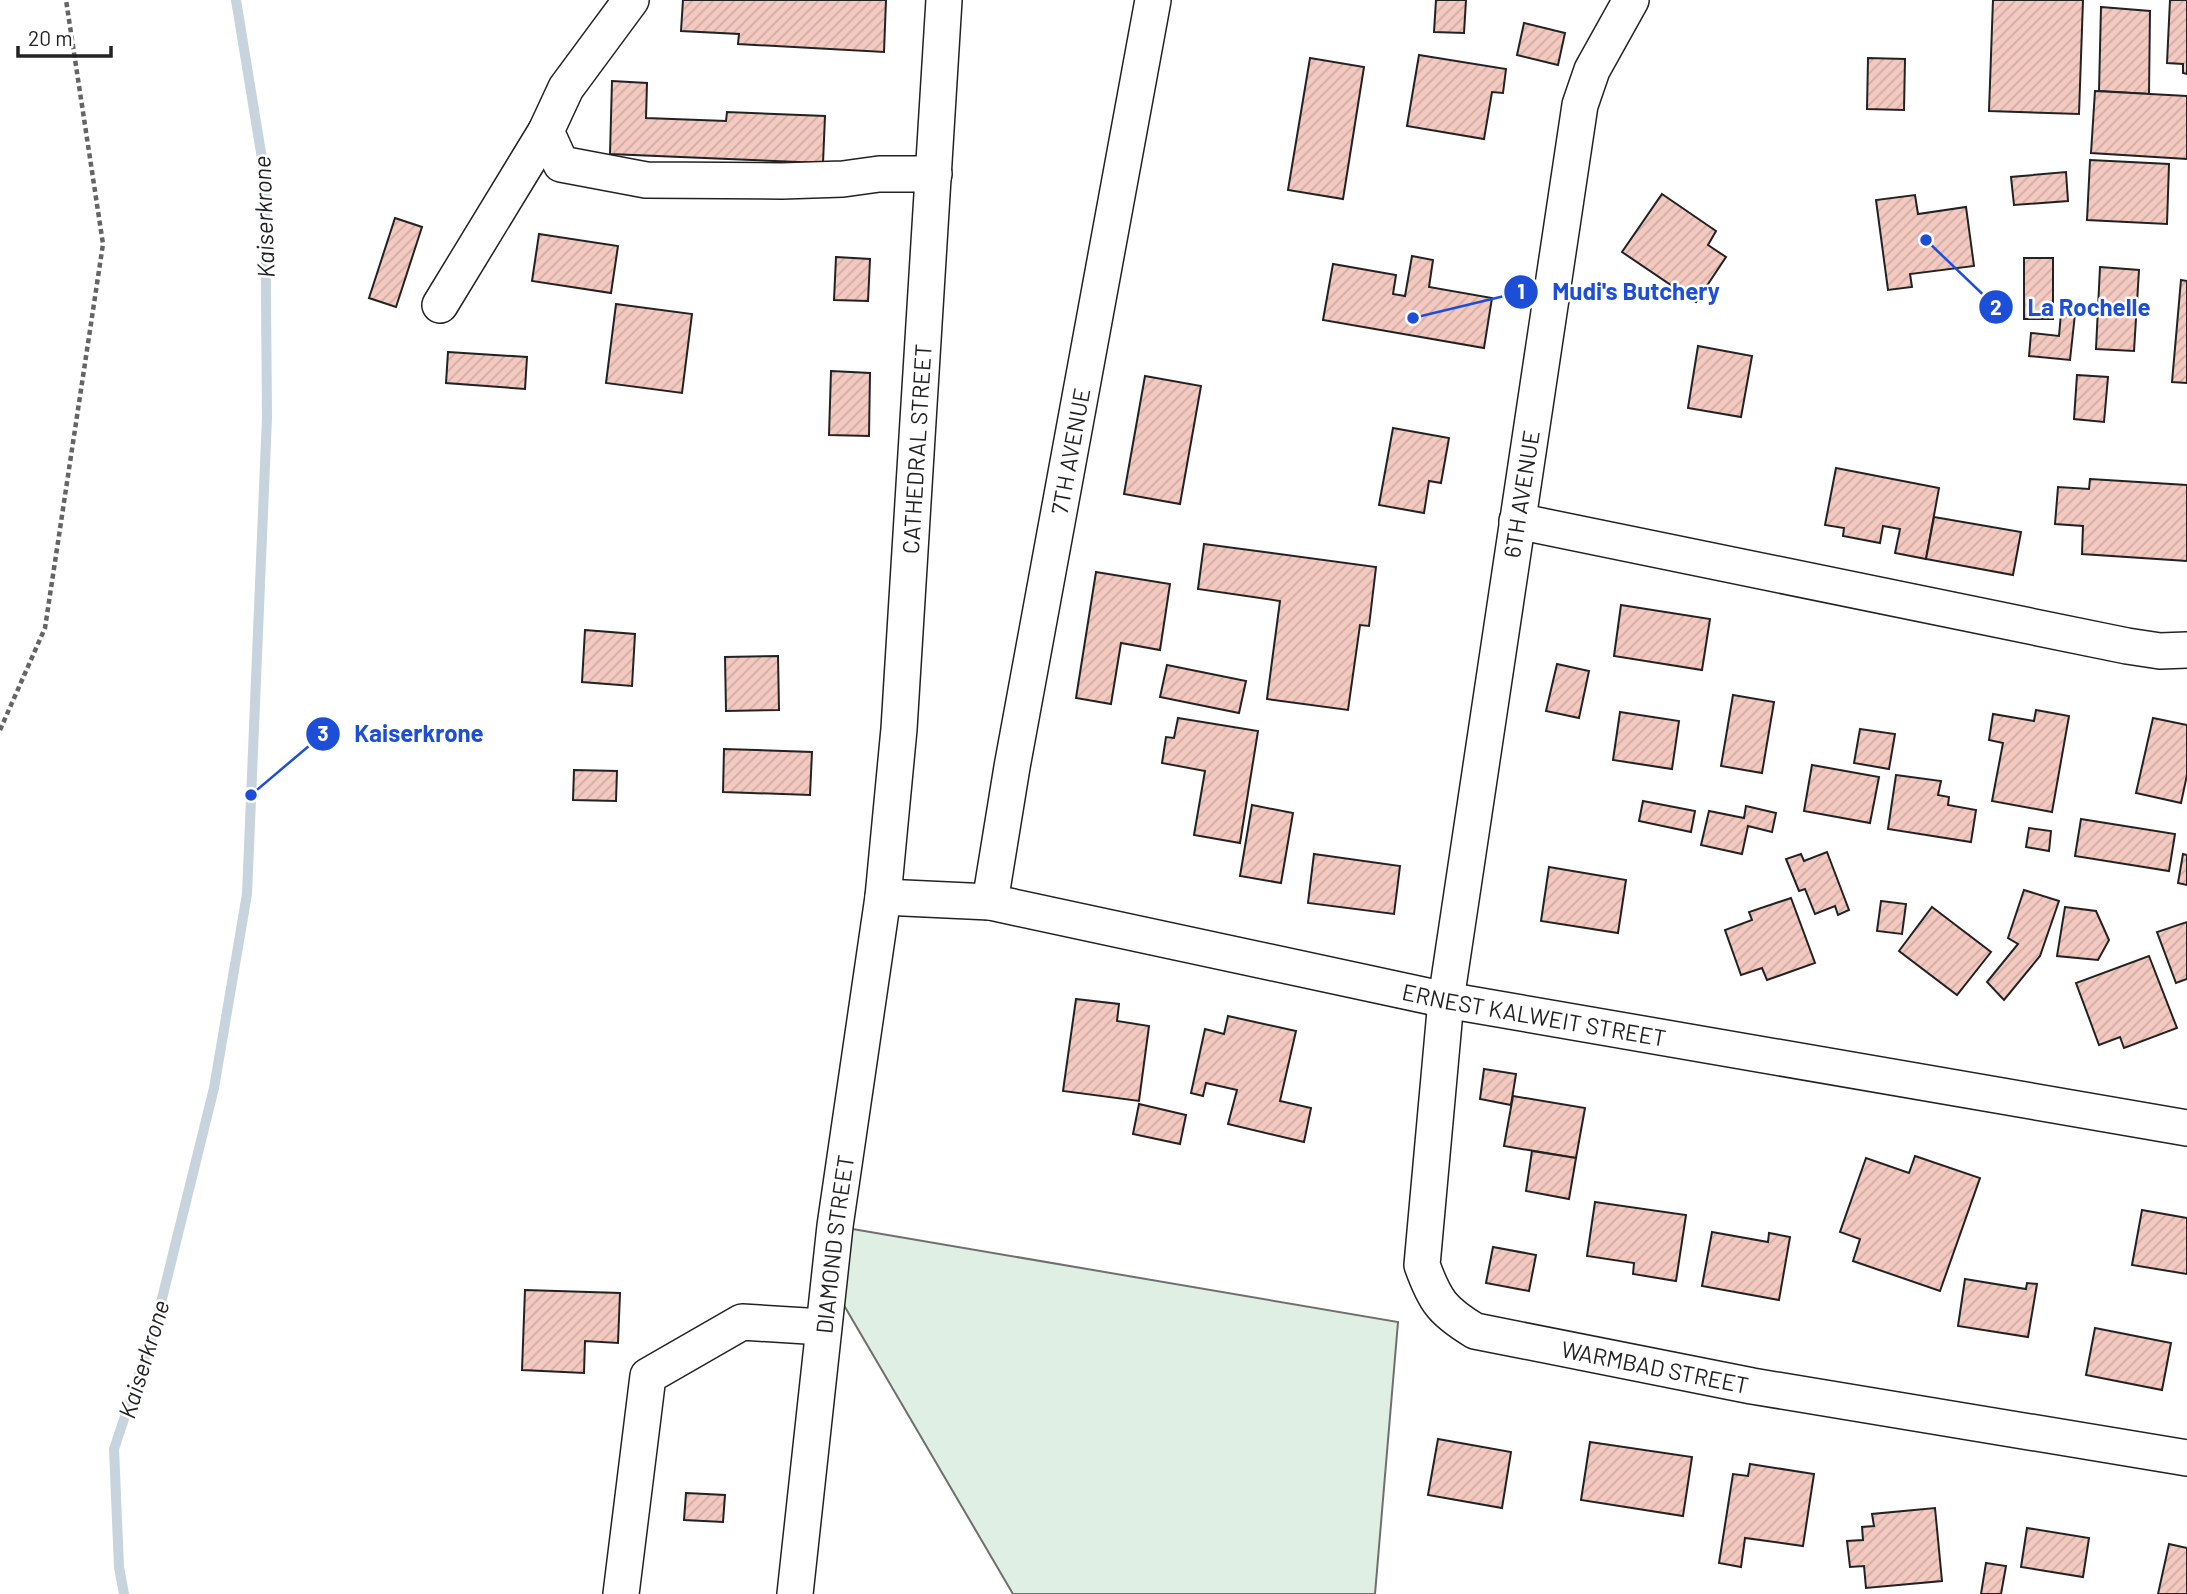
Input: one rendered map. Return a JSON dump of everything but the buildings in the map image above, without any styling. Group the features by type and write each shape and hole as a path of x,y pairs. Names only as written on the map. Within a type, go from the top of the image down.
{"street":[{"path":"440,305 546,131 566,88 631,0"},
{"name":"CATHEDRAL STREET","path":"883,897 899,729 944,0"},
{"name":"7TH AVENUE","path":"990,902 1014,753 1153,0"},
{"name":"6TH AVENUE","path":"1446,1000 1580,105 1592,70 1631,0"},
{"path":"546,131 561,164 646,180 782,181 843,179 879,174 934,174"},
{"path":"1517,521 2127,646 2160,651 2187,650"},
{"name":"ERNEST KALWEIT STREET","path":"883,897 990,902 1446,1000 2187,1128"},
{"name":"DIAMOND STREET","path":"795,1594 835,1226 883,897"},
{"name":"WARMBAD STREET","path":"1446,1000 1422,1265 1432,1292 1449,1315 1475,1331 1752,1386 2187,1458"},
{"path":"621,1594 648,1376 742,1322 823,1327"}],"path":[{"path":"0,730 45,628 103,244 66,0"}],"green space":[{"path":"835,1226 1398,1322 1375,1594 1013,1594 828,1278"}],"waterway":[{"name":"Kaiserkrone","path":"124,1594 119,1567 114,1449 155,1327 214,1088 247,894 267,417 265,177 236,0"}],"place":[{"name":"La Rochelle","path":"1926,240"},
{"name":"Mudi's Butchery","path":"1413,318"},
{"name":"Kaiserkrone","path":"251,795"}]}
